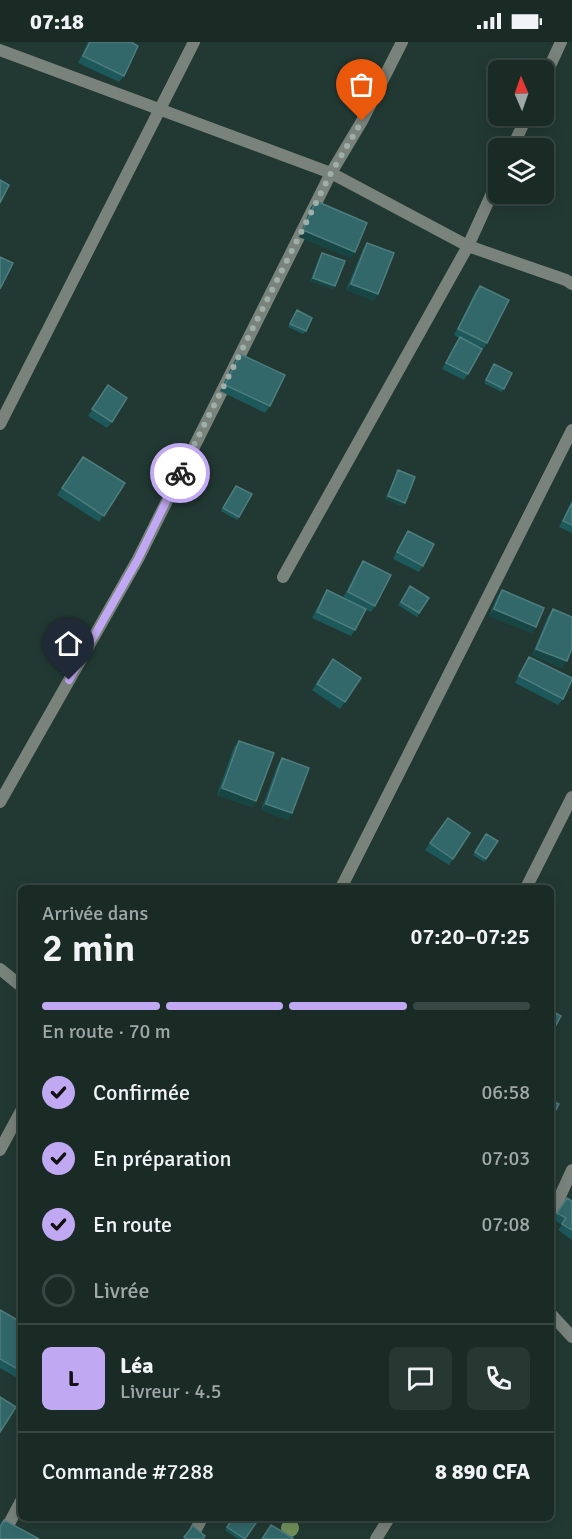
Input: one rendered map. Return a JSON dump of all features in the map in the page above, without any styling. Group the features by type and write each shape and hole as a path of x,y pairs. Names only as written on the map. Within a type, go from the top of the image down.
{"street":[{"path":"0,424 195,42"},
{"path":"0,802 138,559 331,173 362,121 402,42"},
{"path":"553,60 561,42"},
{"path":"0,50 331,173 468,246 572,284"},
{"path":"283,577 468,246 488,202"},
{"path":"342,885 572,430"},
{"path":"528,885 572,797"},
{"path":"0,969 18,984"},
{"path":"0,1150 18,1117"},
{"path":"554,1209 572,1170"},
{"path":"554,1317 572,1337"},
{"path":"1,1539 18,1507"},
{"path":"191,1539 200,1521"},
{"path":"376,1539 387,1521"}],"building":[{"path":"90,42 131,42 138,46 124,76 83,56"},
{"path":"0,180 9,185 0,203"},
{"path":"316,201 367,223 355,252 303,230"},
{"path":"367,243 394,253 378,294 351,284"},
{"path":"322,253 345,261 335,286 313,278"},
{"path":"0,257 13,263 0,289"},
{"path":"480,286 509,300 487,343 458,329"},
{"path":"297,310 312,318 306,331 290,324"},
{"path":"460,337 482,349 468,374 446,363"},
{"path":"240,354 285,375 270,406 225,385"},
{"path":"494,364 512,373 504,389 486,380"},
{"path":"108,385 127,398 112,422 92,409"},
{"path":"83,457 125,483 104,516 62,488"},
{"path":"398,470 415,477 405,503 388,496"},
{"path":"236,486 252,494 239,517 223,508"},
{"path":"572,503 572,525 563,521"},
{"path":"408,531 434,544 423,566 397,552"},
{"path":"363,561 391,575 375,606 348,592"},
{"path":"410,586 429,598 419,613 401,602"},
{"path":"327,590 366,609 355,630 317,612"},
{"path":"502,590 544,608 536,627 494,609"},
{"path":"553,609 572,617 572,648 567,661 536,649"},
{"path":"529,657 572,678 563,699 519,676"},
{"path":"333,659 361,678 345,702 317,684"},
{"path":"239,741 274,753 256,801 222,788"},
{"path":"282,758 309,768 292,813 266,804"},
{"path":"448,818 470,833 453,859 430,843"},
{"path":"486,834 498,841 486,859 475,852"},
{"path":"554,1012 561,1016 554,1029"},
{"path":"554,1102 559,1104 554,1113"},
{"path":"567,1198 572,1201 572,1230 562,1224 566,1218 557,1213"},
{"path":"0,1310 18,1320 18,1369 0,1359"},
{"path":"0,1397 16,1407 0,1432"},
{"path":"4,1520 39,1539 0,1539 0,1527"},
{"path":"231,1521 256,1523 245,1539 227,1527"},
{"path":"271,1525 293,1538 262,1539"},
{"path":"193,1526 205,1536 203,1539 184,1537"}],"way so far":[{"path":"180,473 331,173 362,121"}],"route":[{"path":"69,680 138,559 180,473"}]}
